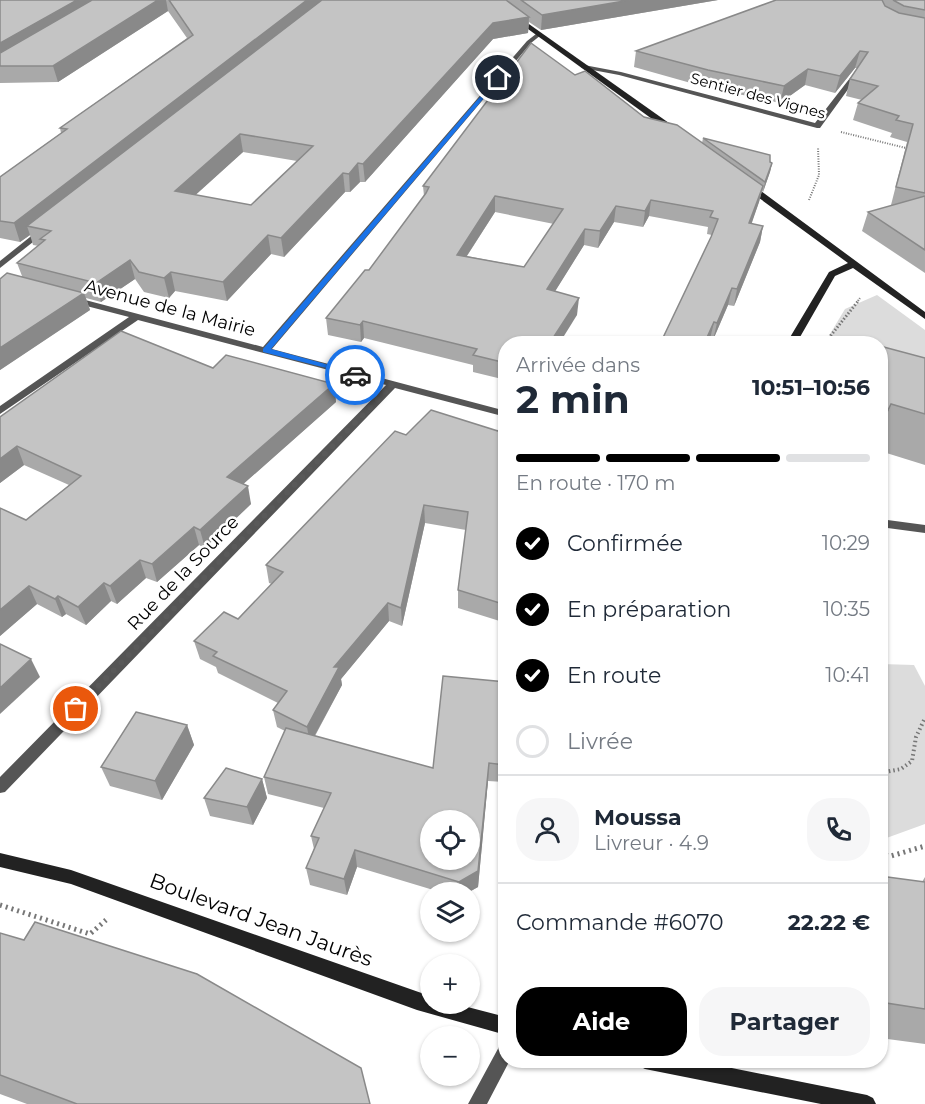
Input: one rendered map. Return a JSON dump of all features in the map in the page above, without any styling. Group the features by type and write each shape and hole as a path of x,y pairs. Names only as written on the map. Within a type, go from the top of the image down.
{"street":[{"path":"492,0 678,134"},
{"path":"266,350 529,42 538,35"},
{"name":"Sentier des Vignes","path":"584,67 620,73 817,126"},
{"path":"817,126 859,70"},
{"path":"736,177 925,316"},
{"path":"0,265 47,228"},
{"path":"796,336 832,274 854,264"},
{"name":"Avenue de la Mairie","path":"69,298 498,412"},
{"path":"0,411 138,316"},
{"name":"Rue de la Source","path":"0,787 392,385"},
{"path":"888,524 925,529"},
{"name":"Boulevard Jean Jaurès","path":"0,860 72,877 417,1001 498,1024"},
{"path":"477,1104 498,1066"},
{"path":"685,1068 867,1104"}],"path":[{"name":"Sentier des Vignes","path":"817,126 917,151"},
{"path":"800,224 819,175 817,126"},
{"path":"830,336 863,295 880,283"},
{"path":"888,772 902,769 912,761 916,737 925,718"},
{"path":"888,855 925,846"},
{"path":"0,905 90,934 129,897"}],"shaded area":[{"path":"877,295 925,330 925,367 888,357 888,336 829,336 845,309"},
{"path":"888,664 914,665 925,686 925,824 888,837"}],"building":[{"path":"0,0 77,0 0,43"},
{"path":"92,0 158,0 53,66 0,66 0,53"},
{"path":"169,0 307,0 14,223 0,221 0,177 67,129 60,128 193,35"},
{"path":"322,0 506,0 529,17 493,23 363,164 358,163 349,174 343,173 281,238 268,235 223,282 171,272 164,278 139,272 130,260 96,283 17,263 45,240 40,239 51,231 27,226","holes":["240,134 313,146 251,205 175,191"]},
{"path":"521,0 630,0 542,15"},
{"path":"776,0 882,0 885,6 899,13 925,18 925,193 896,187 913,124 896,120 899,116 858,103 878,86 850,79 868,52 860,51 840,76 808,69 784,86 708,70 636,51"},
{"path":"893,0 925,0 925,10 904,6"},
{"path":"531,43 575,75 585,71 644,117 677,125 763,186 749,223 763,226 737,289 732,288 717,323 714,322 708,336 664,336 718,219 710,217 713,211 651,200 645,211 616,206 600,231 585,229 547,289 579,298 554,336 498,336 498,361 473,355 477,349 363,321 360,325 326,318 365,270 369,270 429,187 423,186","holes":["495,196 563,209 524,267 457,255"]},
{"path":"703,138 770,155 772,163 765,182"},
{"path":"925,196 925,250 868,212"},
{"path":"7,273 84,293 0,348 0,279"},
{"path":"121,331 213,368 226,355 334,384 227,477 248,486 200,530 194,527 152,564 140,560 110,586 104,583 78,607 58,596 55,599 29,586 0,610 0,508 26,520 81,476 17,446 0,459 0,417"},
{"path":"888,348 925,358 925,414 891,404 888,410"},
{"path":"431,410 498,431 498,602 458,590 468,512 424,505 401,608 388,603 334,667 339,667 307,727 273,710 287,691 213,656 217,652 194,641 224,612 238,619 283,572 266,565 395,431 406,435"},
{"path":"0,644 31,659 0,688"},
{"path":"443,676 498,681 498,764 489,763 480,851 480,810 420,810 420,870 355,850 344,879 306,868 319,838 311,836 331,793 264,777 286,728 433,768"},
{"path":"136,712 187,725 155,781 101,767"},
{"path":"226,768 262,779 247,807 204,798"},
{"path":"420,870 478,870 459,882"},
{"path":"888,877 925,882 925,1009 888,1003"},
{"path":"35,922 197,974 361,1068 370,1104 77,1104 0,1075 0,933 24,940"}],"way so far":[{"path":"76,709 392,385 355,375"}],"route":[{"path":"355,375 266,350 498,78"}]}
